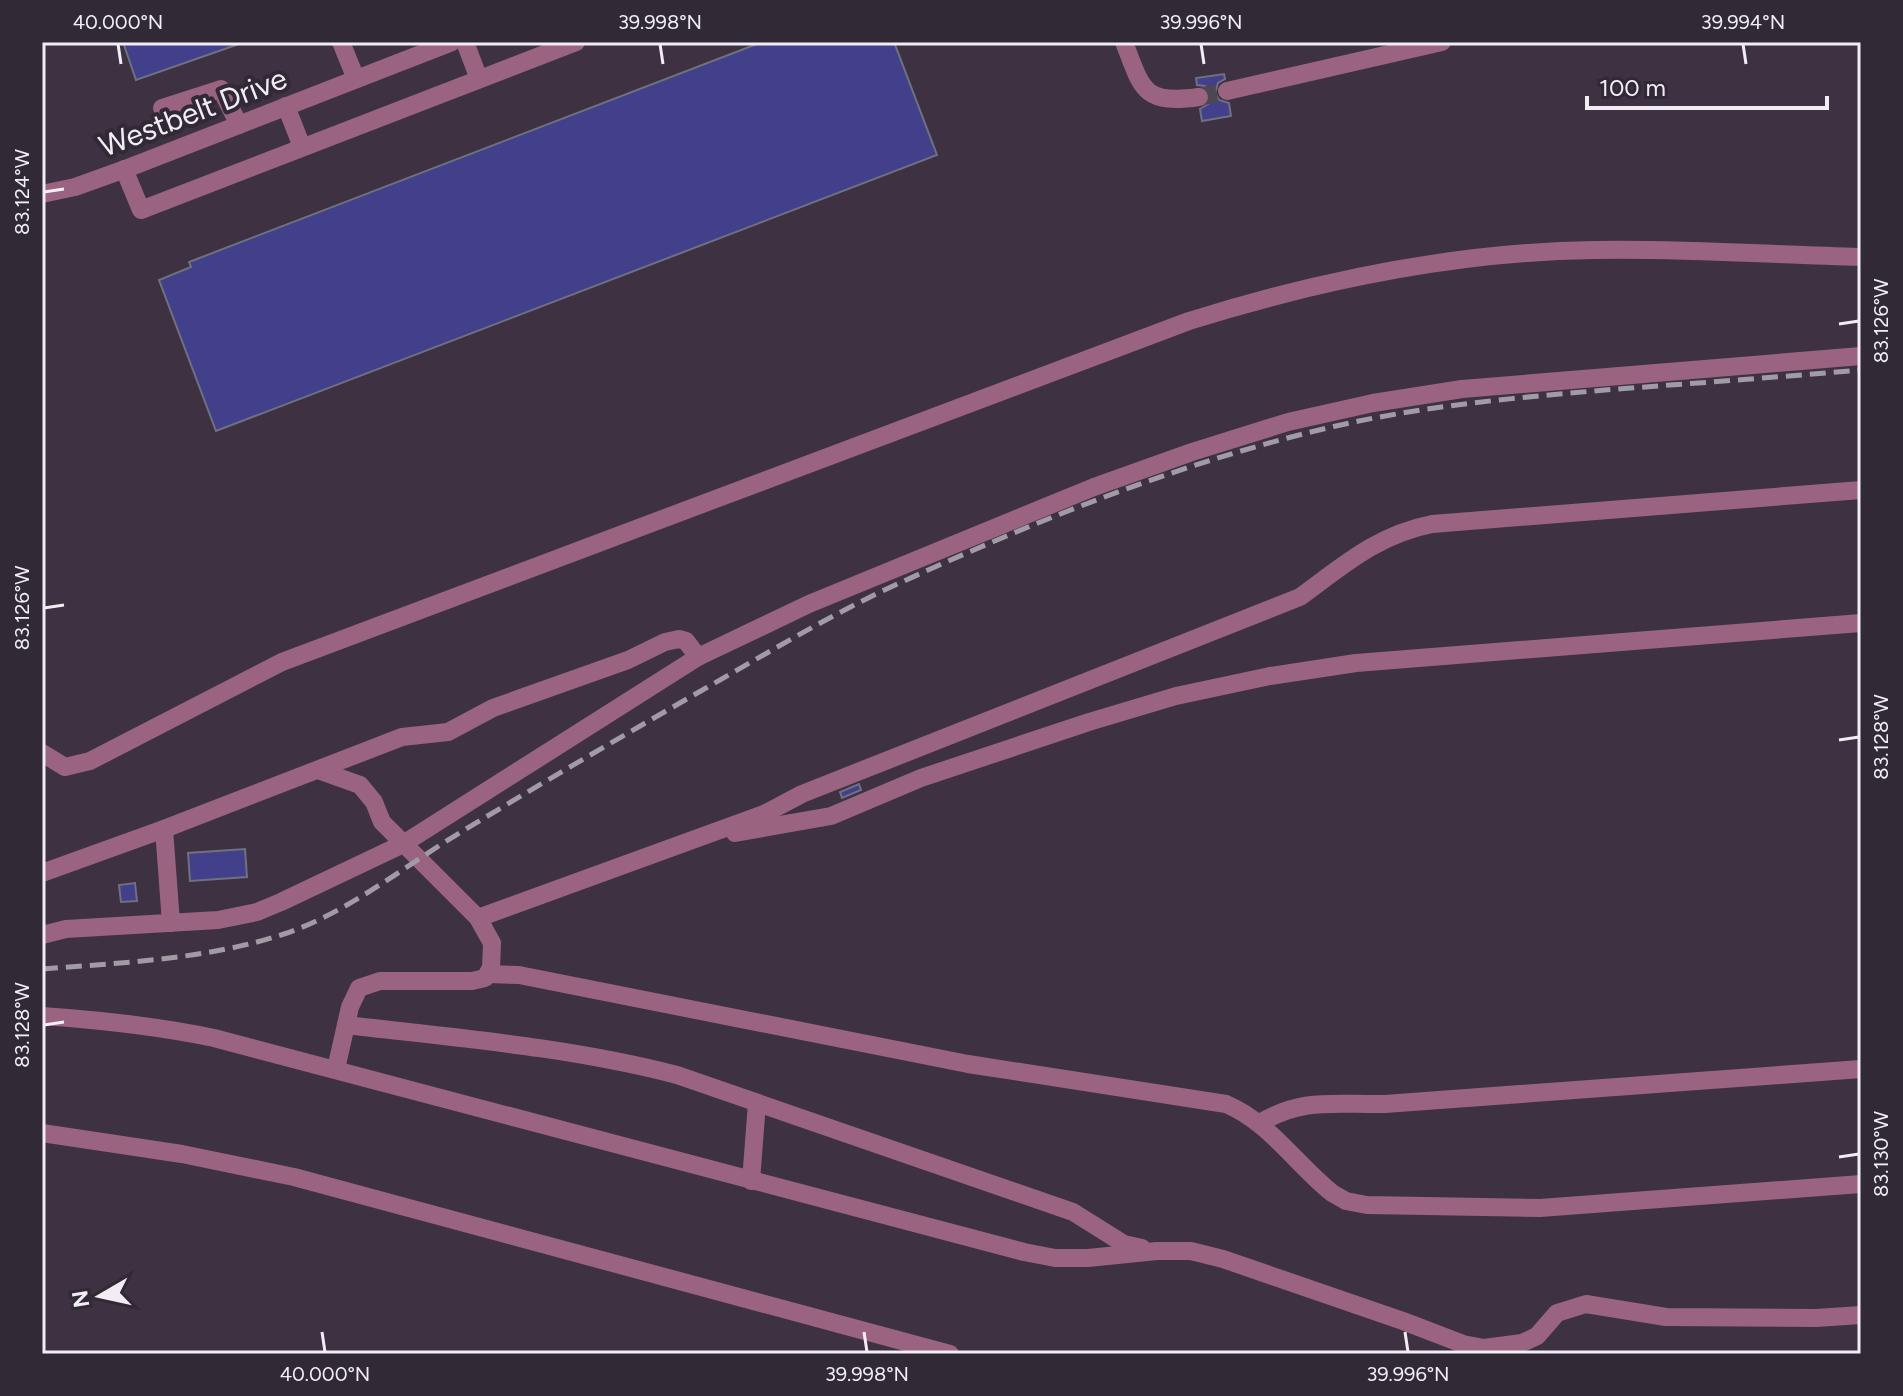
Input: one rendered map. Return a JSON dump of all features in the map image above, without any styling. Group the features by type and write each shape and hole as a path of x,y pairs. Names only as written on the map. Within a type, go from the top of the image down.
{"street":[{"path":"341,42 356,79"},
{"name":"Westbelt Drive","path":"42,194 75,187 124,169 452,42"},
{"path":"465,42 479,79"},
{"path":"124,169 141,210 576,42"},
{"path":"1124,42 1141,83 1154,97 1175,100 1199,97"},
{"path":"1227,91 1442,42"},
{"path":"162,108 221,89 239,125"},
{"path":"286,106 302,147"},
{"path":"42,753 65,767 90,761 282,662 1189,321 1252,301 1397,269 1503,255 1594,250 1861,257"},
{"path":"42,935 66,929 218,920 257,912 403,844 698,657 809,604 1081,492 1192,452 1288,422 1373,403 1462,389 1861,356"},
{"path":"478,918 764,814 802,794 1300,597 1369,547 1406,529 1432,524 1861,490"},
{"path":"699,838 831,816 921,778 1076,726 1176,696 1270,676 1356,663 1861,623"},
{"path":"42,873 402,737 448,732 493,708 560,686 672,640 686,641 698,657"},
{"path":"318,770 360,785 374,802 382,822 478,918 492,943 492,962 485,978 472,981 380,981 359,988 354,996 336,1069"},
{"path":"164,829 171,923"},
{"path":"488,974 519,975 968,1064 1226,1104 1244,1111 1260,1123 1332,1193 1346,1201 1367,1205 1540,1208 1861,1184"},
{"path":"42,1016 167,1028 336,1069 751,1181 1055,1258 1191,1251 1223,1259 1463,1344 1484,1348 1522,1343 1537,1336 1557,1313 1586,1304 1666,1317 1816,1318 1861,1315"},
{"path":"346,1025 615,1059 677,1075 1073,1212 1124,1244 1157,1251"},
{"path":"1260,1123 1292,1107 1311,1103 1385,1104 1861,1069"},
{"path":"751,1181 757,1103"},
{"path":"42,1133 182,1154 294,1177 950,1354"}],"shaded area":[{"path":"42,42 1861,42 1861,1354 42,1354"}],"building":[{"path":"123,42 239,42 239,44 136,80"},
{"path":"762,42 894,42 937,155 216,431 159,280 191,267 189,262"},
{"path":"1224,74 1225,79 1218,83 1215,93 1219,100 1229,103 1231,116 1202,121 1200,109 1210,103 1211,95 1205,86 1197,85 1196,78"},
{"path":"859,784 861,790 842,798 840,792"},
{"path":"245,849 247,877 190,881 188,853"},
{"path":"135,883 137,901 121,902 119,885"}],"tunnel":[{"path":"1199,97 1227,91"}],"railway":[{"path":"42,969 133,962 226,949 308,925 353,901 583,759 853,606 1009,535 1171,473 1336,426 1441,407 1582,392 1861,370"}]}
